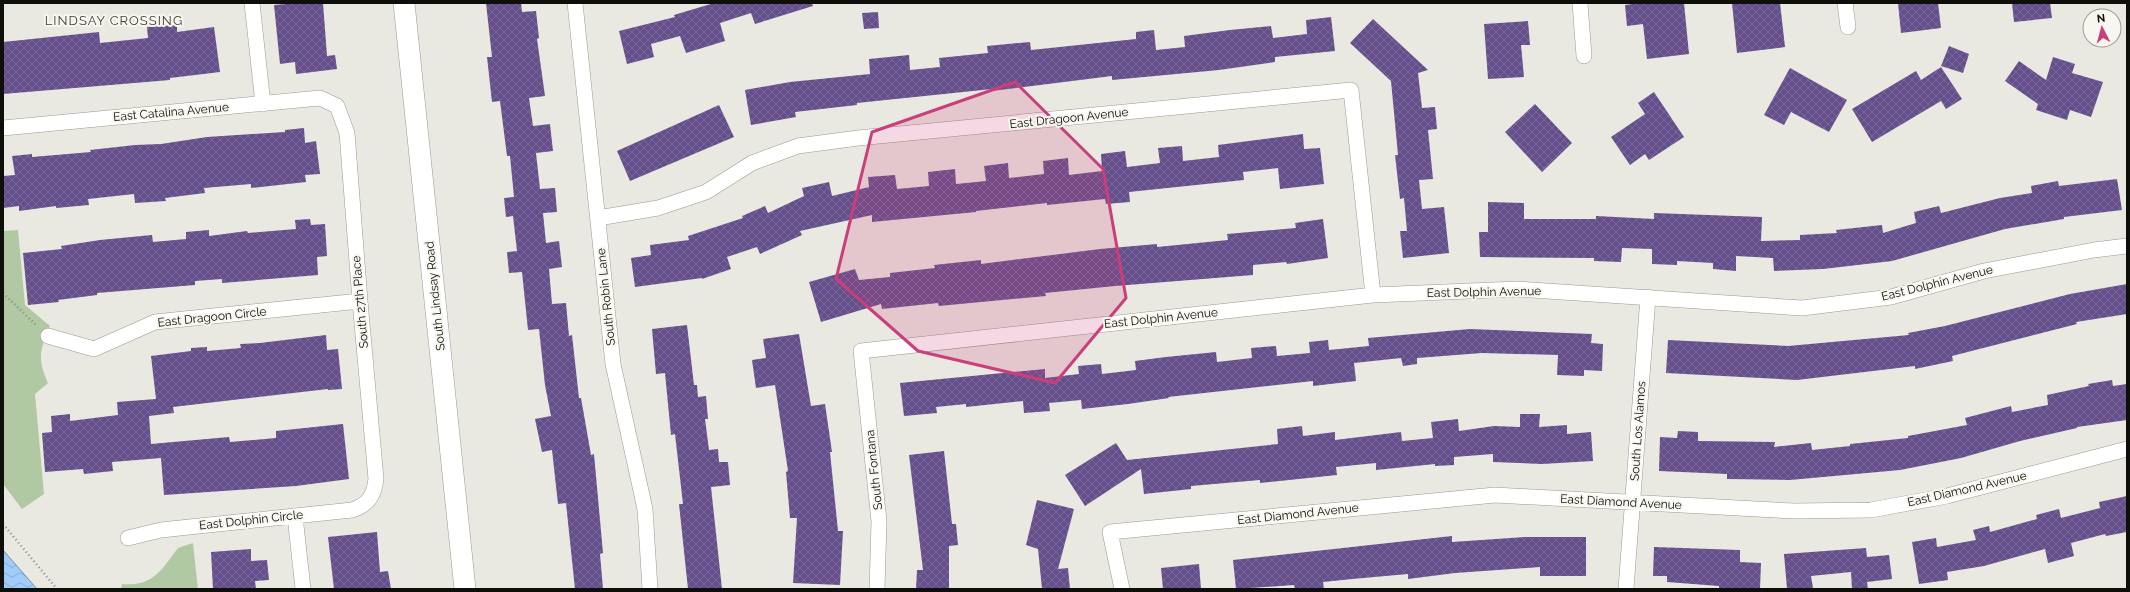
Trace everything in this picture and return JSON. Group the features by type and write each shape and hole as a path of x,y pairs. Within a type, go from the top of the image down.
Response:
{"main road":[{"name":"South Lindsay Road","path":"404,3 465,589"}],"street":[{"path":"252,3 263,104"},
{"name":"South Robin Lane","path":"575,3 613,364 645,509 650,589"},
{"path":"1580,3 1584,56"},
{"path":"1845,3 1848,27"},
{"name":"East Dragoon Avenue","path":"598,218 658,208 706,192 752,163 798,146 866,137 1351,90 1373,294"},
{"name":"East Catalina Avenue","path":"3,128 320,98 337,106"},
{"name":"South 27th Place","path":"337,106 347,133 376,479 374,493 371,499"},
{"name":"East Dolphin Avenue","path":"861,351 1373,294 1517,289 1802,308 1891,297 1984,271 2094,250 2127,246"},
{"name":"South Los Alamos","path":"1626,589 1648,297"},
{"name":"East Dragoon Circle","path":"48,336 94,349 155,322 360,301"},
{"name":"South Fontana","path":"861,351 879,521 877,589"},
{"name":"East Diamond Avenue","path":"1122,589 1110,532 1496,495 1794,511 1871,510 1947,496 2127,449"},
{"name":"East Dolphin Circle","path":"128,538 161,530 352,510 359,508 371,499"},
{"path":"295,516 303,589"}],"path":[{"path":"3,294 48,336"},
{"path":"3,524 57,589"}],"highlighted area":[{"path":"1015,82 1103,169 1126,298 1055,383 918,351 836,279 872,132"}],"green space":[{"path":"18,230 25,305 50,326 41,354 42,367 48,383 35,394 44,494 22,509 3,484 3,231"},
{"path":"193,543 198,589 121,589 122,584 141,583 149,580 161,570 178,548"}],"water":[{"path":"3,550 37,589 3,589"}],"building":[{"path":"323,3 327,56 335,55 337,69 296,74 295,62 280,64 274,5"},
{"path":"486,3 521,3 522,12 536,11 539,38 537,39 545,96 529,98 533,126 550,124 553,151 536,153 540,189 555,188 557,212 543,213 546,243 559,241 562,267 549,269 552,304 566,303 569,336 572,335 579,398 581,398 591,455 594,454 603,553 600,554 603,589 575,589 566,503 558,504 552,450 542,452 535,419 551,416 545,385 539,329 528,330 522,272 509,273 507,252 517,251 513,216 506,217 504,198 514,197 510,156 507,156 500,101 492,102 487,57 492,57"},
{"path":"714,3 812,3 813,6 755,24 751,13 720,23 725,41 686,53 680,36 651,44 654,57 627,64 619,31 675,17 674,15"},
{"path":"1641,3 1684,3 1689,54 1647,59 1643,24 1627,26 1625,5"},
{"path":"1732,3 1780,3 1785,47 1737,53"},
{"path":"1898,3 1938,3 1941,28 1901,33"},
{"path":"2012,3 2050,3 2052,18 2014,22"},
{"path":"878,12 879,28 864,29 862,13"},
{"path":"1331,17 1335,51 1275,57 1275,62 1219,70 1112,80 1112,76 992,91 992,89 857,103 857,105 795,112 796,117 751,125 745,90 790,82 870,74 869,59 909,55 910,70 940,67 939,58 988,53 987,46 1030,42 1031,50 1136,39 1136,32 1154,30 1156,50 1185,47 1184,36 1230,30 1271,26 1273,38 1307,34 1306,20"},
{"path":"1373,19 1428,70 1418,73 1422,108 1435,107 1437,129 1428,130 1433,179 1419,180 1422,209 1444,207 1449,253 1403,258 1400,231 1407,231 1404,198 1400,199 1395,155 1398,155 1391,81 1350,43"},
{"path":"1528,21 1530,45 1521,45 1524,77 1488,79 1484,24"},
{"path":"177,25 177,32 214,27 220,72 170,78 170,80 3,94 3,42 99,32 100,43 148,38 147,27"},
{"path":"1949,46 1969,54 1963,73 1941,66"},
{"path":"2053,57 2075,64 2072,73 2103,82 2091,117 2070,110 2067,120 2036,110 2038,104 2005,81 2019,61 2046,80"},
{"path":"1941,67 1962,99 1946,109 1941,101 1872,142 1852,109 1916,71 1921,80"},
{"path":"1790,68 1847,100 1829,132 1791,112 1784,125 1764,115"},
{"path":"1654,92 1684,137 1649,160 1645,154 1630,165 1611,137 1645,114 1638,103"},
{"path":"1535,104 1572,143 1542,172 1505,132"},
{"path":"719,105 734,137 630,181 617,151"},
{"path":"304,128 305,143 316,141 320,174 305,175 306,182 251,188 251,184 204,188 205,193 165,198 166,201 135,203 134,194 88,199 89,205 56,208 56,206 19,211 19,206 3,208 3,176 15,175 12,156 32,154 32,157 91,152 90,150 161,144 207,137 285,132 285,130"},
{"path":"1303,134 1304,149 1320,148 1324,184 1280,189 1278,168 1243,172 1244,180 1129,192 1130,202 1106,204 1105,199 1047,205 1047,203 976,212 872,222 872,215 800,231 802,235 760,254 757,247 727,257 731,269 702,279 635,287 631,258 651,255 650,245 689,240 688,236 743,218 742,216 765,206 768,213 804,196 802,188 829,182 832,196 869,187 868,177 895,175 897,189 929,186 928,172 955,169 956,184 986,181 984,166 1008,163 1009,178 1044,174 1043,161 1068,158 1069,175 1102,171 1101,154 1125,151 1127,167 1160,163 1158,148 1182,146 1183,161 1219,157 1218,145"},
{"path":"2117,179 2122,210 2064,217 2064,219 2005,229 1892,261 1823,269 1774,271 1773,258 1736,256 1736,271 1713,269 1713,263 1677,261 1677,265 1652,264 1652,249 1622,248 1621,262 1594,261 1594,258 1480,257 1479,232 1488,232 1488,202 1524,203 1524,219 1596,219 1596,216 1654,219 1654,213 1762,217 1761,241 1800,240 1800,235 1837,233 1836,230 1882,225 1883,233 1916,223 1914,212 1939,206 1941,213 2000,198 2032,193 2031,186 2058,181 2059,186"},
{"path":"310,219 311,225 325,224 327,256 317,257 318,275 222,283 222,279 195,281 195,285 97,293 97,295 58,300 59,302 28,305 23,253 62,249 61,246 100,240 152,235 153,242 186,239 186,232 209,230 209,236 247,231 248,233 296,229 295,220"},
{"path":"1323,219 1328,258 1287,264 1286,262 1253,265 1253,275 1115,286 1045,293 1046,296 939,306 938,303 882,309 881,304 821,322 809,282 855,269 859,280 890,277 890,273 935,268 934,265 981,260 981,264 1100,249 1157,244 1157,247 1228,240 1227,234 1296,228 1295,223"},
{"path":"2127,284 2127,314 2076,322 2077,324 1952,356 1953,361 1915,369 1915,366 1797,380 1666,373 1668,340 1788,346 1909,335 1908,333 1945,326 2070,294"},
{"path":"687,325 694,385 697,385 698,397 706,396 708,419 705,419 709,450 718,449 719,462 728,462 730,485 711,487 722,589 688,589 679,504 683,504 675,434 671,435 665,373 656,374 652,329"},
{"path":"1470,329 1592,334 1591,343 1603,344 1602,371 1584,370 1584,376 1557,375 1558,355 1482,353 1417,358 1417,364 1403,366 1401,358 1354,363 1356,381 1313,386 1313,381 1168,397 1169,398 1082,409 1081,400 1049,403 1050,411 1024,413 1023,401 966,407 966,404 936,407 937,413 904,416 900,383 1045,369 1045,378 1079,374 1078,366 1101,364 1102,374 1136,370 1135,361 1166,357 1216,352 1217,362 1252,358 1251,348 1276,346 1277,356 1310,353 1309,342 1328,340 1329,350 1369,346 1368,338"},
{"path":"799,334 811,406 825,404 832,452 830,452 838,531 843,531 840,585 793,583 797,518 790,518 786,472 788,471 775,385 756,388 752,360 766,358 763,339"},
{"path":"326,335 327,350 338,349 342,389 328,389 173,407 174,413 149,416 151,444 229,437 230,442 276,438 276,431 343,424 349,479 296,486 164,495 161,458 112,462 113,471 84,474 83,469 45,472 42,433 52,432 51,416 70,414 70,421 118,415 117,402 156,399 151,356 191,351 191,348 207,347 207,351 241,348 240,344"},
{"path":"2112,380 2113,386 2127,384 2127,420 2077,427 1961,458 1900,470 1790,480 1727,479 1727,474 1659,471 1660,437 1677,438 1678,431 1698,432 1698,441 1775,442 1774,447 1811,443 1812,450 1850,446 1850,444 1908,438 1908,436 1967,425 1965,418 2011,406 2012,412 2048,405 2047,395 2089,386 2088,384"},
{"path":"1520,414 1540,414 1539,427 1567,425 1567,434 1591,432 1593,461 1542,464 1493,462 1493,454 1454,457 1454,465 1435,466 1435,464 1376,470 1376,463 1336,467 1337,475 1260,483 1260,480 1191,486 1191,489 1144,494 1141,469 1085,506 1065,475 1116,443 1127,460 1278,444 1277,429 1302,426 1303,436 1335,432 1335,440 1401,432 1402,441 1433,438 1431,422 1458,419 1459,431 1494,426 1520,427"},
{"path":"944,451 952,524 956,524 958,545 949,546 949,589 916,589 917,570 923,570 909,455"},
{"path":"2127,496 2127,532 2106,536 2105,534 2071,543 2074,556 2048,563 2045,549 1984,566 1947,572 1948,580 1919,584 1912,542 1936,538 1937,547 1976,540 1973,530 1989,526 1990,532 2037,519 2036,515 2059,509 2061,518 2100,508 2099,502"},
{"path":"1037,500 1074,509 1058,569 1068,568 1070,589 1042,589 1038,549 1026,545"},
{"path":"377,532 380,572 388,571 391,589 334,589 328,537"},
{"path":"1452,536 1452,542 1525,537 1586,537 1586,576 1540,576 1540,567 1455,573 1408,579 1408,574 1352,579 1323,582 1324,589 1295,589 1294,585 1236,589 1233,560"},
{"path":"1654,547 1740,550 1740,562 1761,563 1760,589 1719,589 1719,586 1667,582 1667,576 1653,576"},
{"path":"1866,548 1867,557 1889,555 1892,579 1867,582 1868,589 1852,589 1851,572 1811,576 1813,588 1787,589 1784,554"},
{"path":"251,549 251,561 267,560 269,580 255,581 256,589 213,589 211,552"},
{"path":"1199,564 1201,589 1163,589 1161,568"}],"district":[{"name":"LINDSAY CROSSING","path":"114,20"}]}
